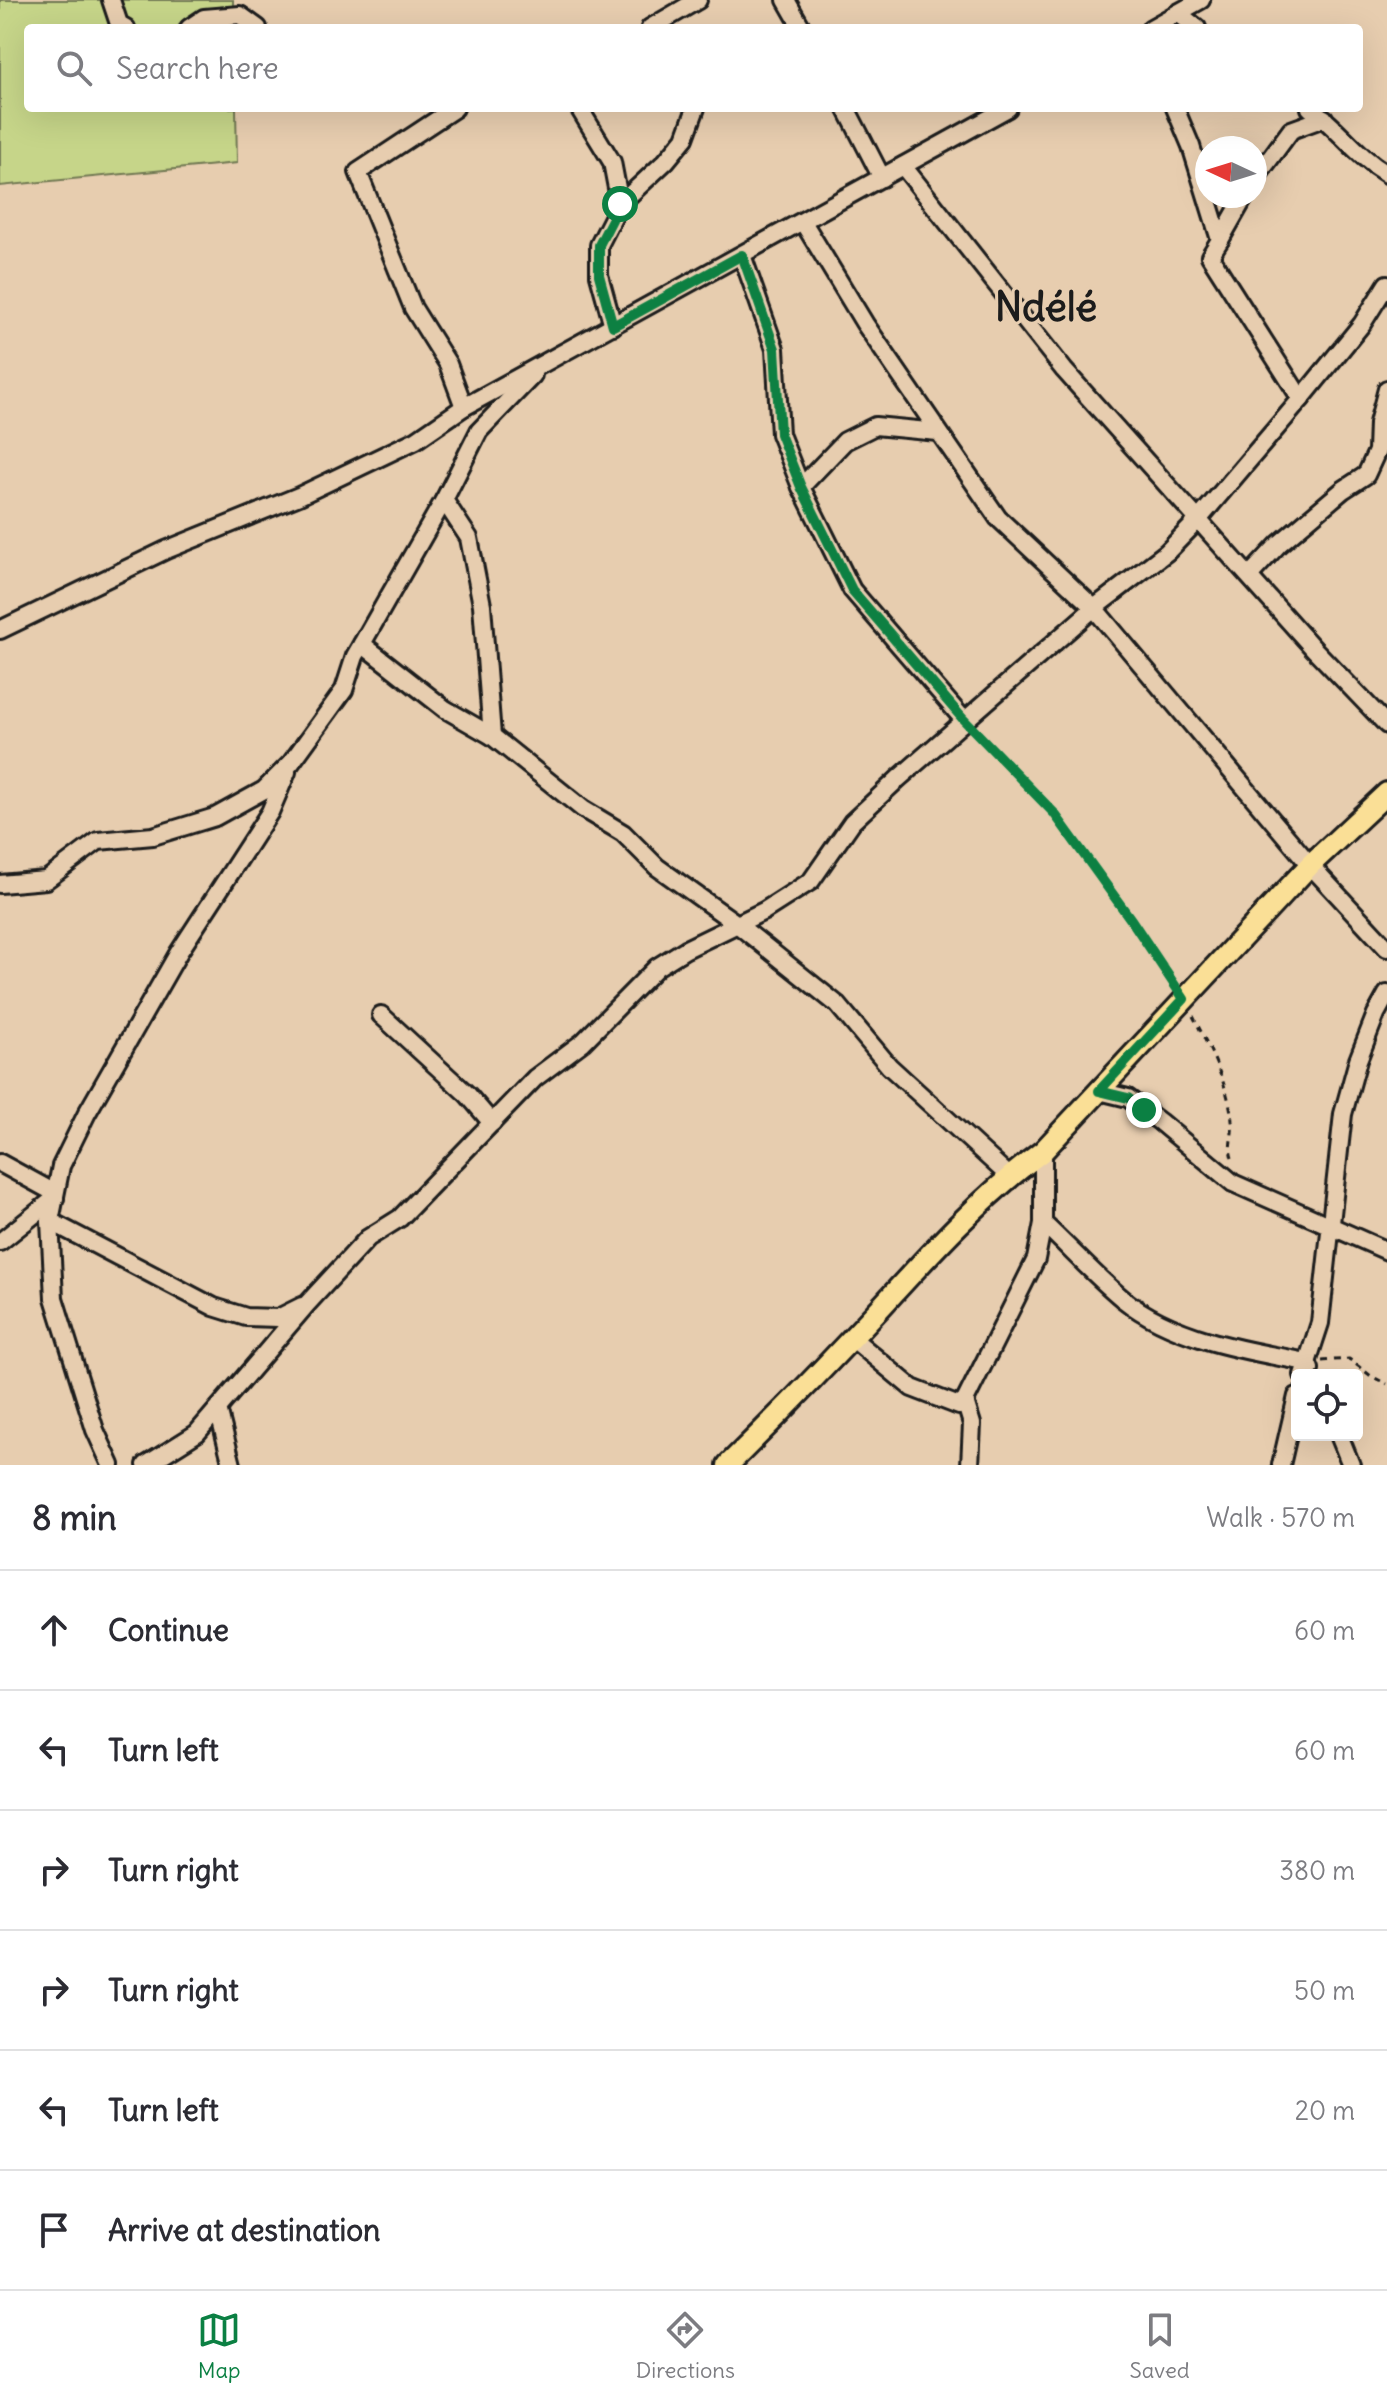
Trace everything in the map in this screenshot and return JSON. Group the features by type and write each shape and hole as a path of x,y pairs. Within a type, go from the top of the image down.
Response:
{"main road":[{"path":"728,1465 970,1211 1043,1151 1310,865 1387,793"}],"street":[{"path":"111,0 119,24"},
{"path":"661,24 698,0"},
{"path":"786,0 800,24"},
{"path":"1158,24 1201,0"},
{"path":"1178,13 1192,24"},
{"path":"195,24 204,18 240,15 252,24"},
{"path":"442,112 393,151 358,172 413,308 448,364 464,407"},
{"path":"581,112 612,162 620,204"},
{"path":"613,326 599,275 599,245 620,204 666,161 685,138 695,112"},
{"path":"848,112 882,178"},
{"path":"0,630 166,550 299,496 416,440 464,407 1001,112"},
{"path":"1177,112 1191,146 1220,240"},
{"path":"1316,112 1366,161 1387,174"},
{"path":"1267,163 1291,130 1324,118"},
{"path":"903,166 1064,370 1387,725"},
{"path":"1238,208 1210,256 1301,399"},
{"path":"803,222 865,324 998,518 1094,608 1310,865 1387,948"},
{"path":"742,255 775,349 780,434 801,487 852,590 963,719"},
{"path":"146,1465 197,1433 368,1238 400,1218 535,1078 583,1042 657,967 686,949 764,911 811,881 852,822 963,719 1094,608 1167,552 1301,399 1362,324 1387,284"},
{"path":"0,884 46,880 98,841 153,836 215,817 264,790 291,763 344,690 355,656 444,500 479,431 543,364"},
{"path":"1249,576 1290,535 1343,490 1366,475 1377,451 1378,423 1387,389"},
{"path":"801,487 845,441 875,426 938,432"},
{"path":"444,500 469,538 482,605 492,736"},
{"path":"362,644 445,709 492,736 583,809 623,833 657,867 737,924 838,1005 889,1066 1009,1176"},
{"path":"111,1465 95,1430 54,1298 50,1221 61,1166 87,1113 179,952 270,812 291,763"},
{"path":"1308,1369 1320,1323 1343,1114 1363,1049 1387,994"},
{"path":"381,1015 468,1095 492,1123"},
{"path":"1099,1091 1128,1098 1233,1183 1387,1251"},
{"path":"852,1338 912,1388 959,1406 965,1401 1036,1259 1043,1223 1043,1151"},
{"path":"0,1163 55,1196"},
{"path":"0,1242 55,1196"},
{"path":"50,1221 214,1307 246,1317 278,1318 307,1304"},
{"path":"1043,1223 1125,1300 1173,1328 1302,1369"},
{"path":"965,1401 972,1424 970,1465"},
{"path":"218,1409 232,1465"},
{"path":"1281,1465 1291,1422"},
{"path":"1341,1441 1351,1465"}],"path":[{"path":"963,719 1054,813 1184,999 1223,1085 1232,1122 1229,1152 1246,1189"},
{"path":"1315,1369 1349,1359 1362,1369"},
{"path":"1363,1370 1387,1384"}],"green space":[{"path":"0,0 233,0 233,24 24,24 24,112 236,112 237,163 0,186"}],"district":[{"name":"Ndélé","path":"1046,307"}],"route":[{"path":"620,204 599,245 599,275 613,326 742,255 775,349 780,434 801,487 852,590 963,719 1054,813 1184,999 1099,1091 1128,1098 1144,1110"}]}
